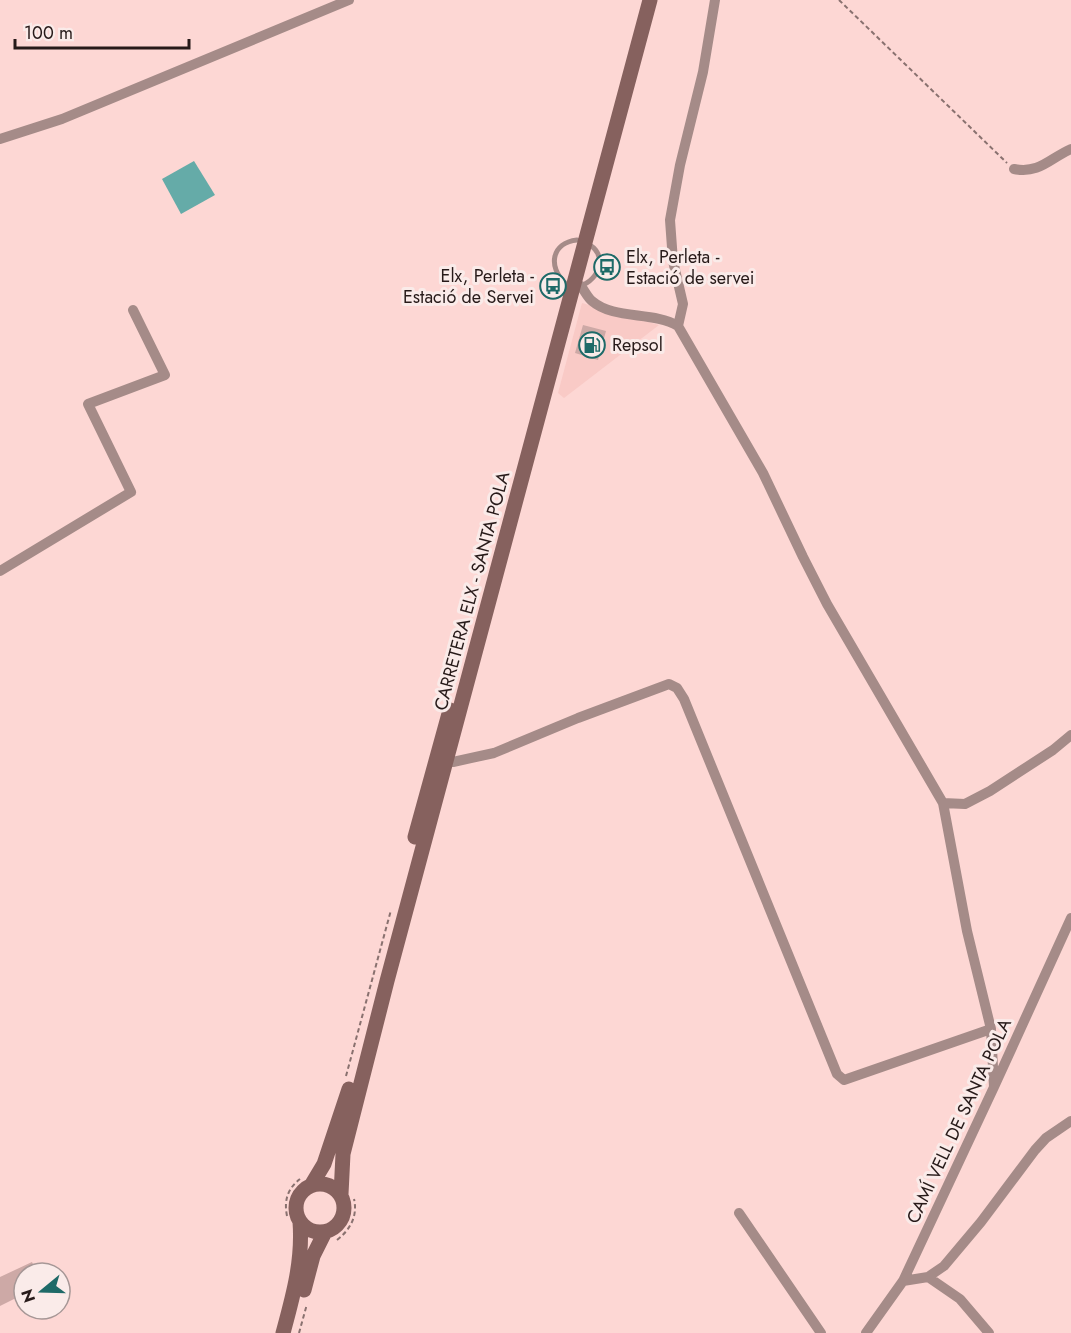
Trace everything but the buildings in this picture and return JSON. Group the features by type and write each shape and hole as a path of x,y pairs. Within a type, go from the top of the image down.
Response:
{"main road":[{"name":"CARRETERA ELX - SANTA POLA","path":"341,1194 343,1154 573,285 581,241 643,0"},
{"name":"CARRETERA ELX - SANTA POLA","path":"581,241 650,0"},
{"name":"CARRETERA ELX - SANTA POLA","path":"310,1180 324,1164 345,1104 431,774 513,484 573,285"},
{"path":"283,1333 298,1277 301,1239 294,1222 299,1194 310,1180 327,1184 341,1194 345,1207 344,1214 332,1230 312,1231 294,1222"},
{"path":"291,1333 313,1256 325,1232"}],"street":[{"path":"0,140 62,119 349,0"},
{"path":"678,326 683,304 673,261 670,220 680,165 703,72 715,0"},
{"path":"1014,169 1026,172 1043,166 1071,149"},
{"path":"573,285 592,301 607,309 638,316 664,318 678,326 740,429 827,604 943,803 967,931 991,1029 994,1087"},
{"path":"0,571 130,492 88,404 165,375 133,310"},
{"path":"446,761 453,762 494,753 669,684 677,688 684,699 837,1074 844,1080 991,1029"},
{"path":"943,803 965,804 990,791 1053,750 1071,735"},
{"name":"CAMÍ VELL DE SANTA POLA","path":"867,1333 903,1281 1071,918"},
{"path":"903,1281 928,1277 944,1266 981,1222 1035,1150 1047,1138 1071,1121"},
{"path":"739,1213 821,1333"},
{"path":"928,1277 960,1299 989,1333"}],"lane":[{"path":"573,285 596,277 600,267 598,253 592,245 581,241"}],"path":[{"path":"839,0 1014,169"},
{"path":"346,1075 393,904"},
{"path":"294,1222 286,1213 286,1197 292,1186 310,1180"}],"shaded area":[{"path":"582,303 659,325 564,398 558,393"}],"water":[{"path":"194,161 215,195 181,214 162,179"}],"place":[{"name":"Elx, Perleta - Estació de servei","path":"607,267"},
{"name":"Elx, Perleta - Estació de Servei","path":"553,286"},
{"name":"Repsol","path":"592,345"}]}
